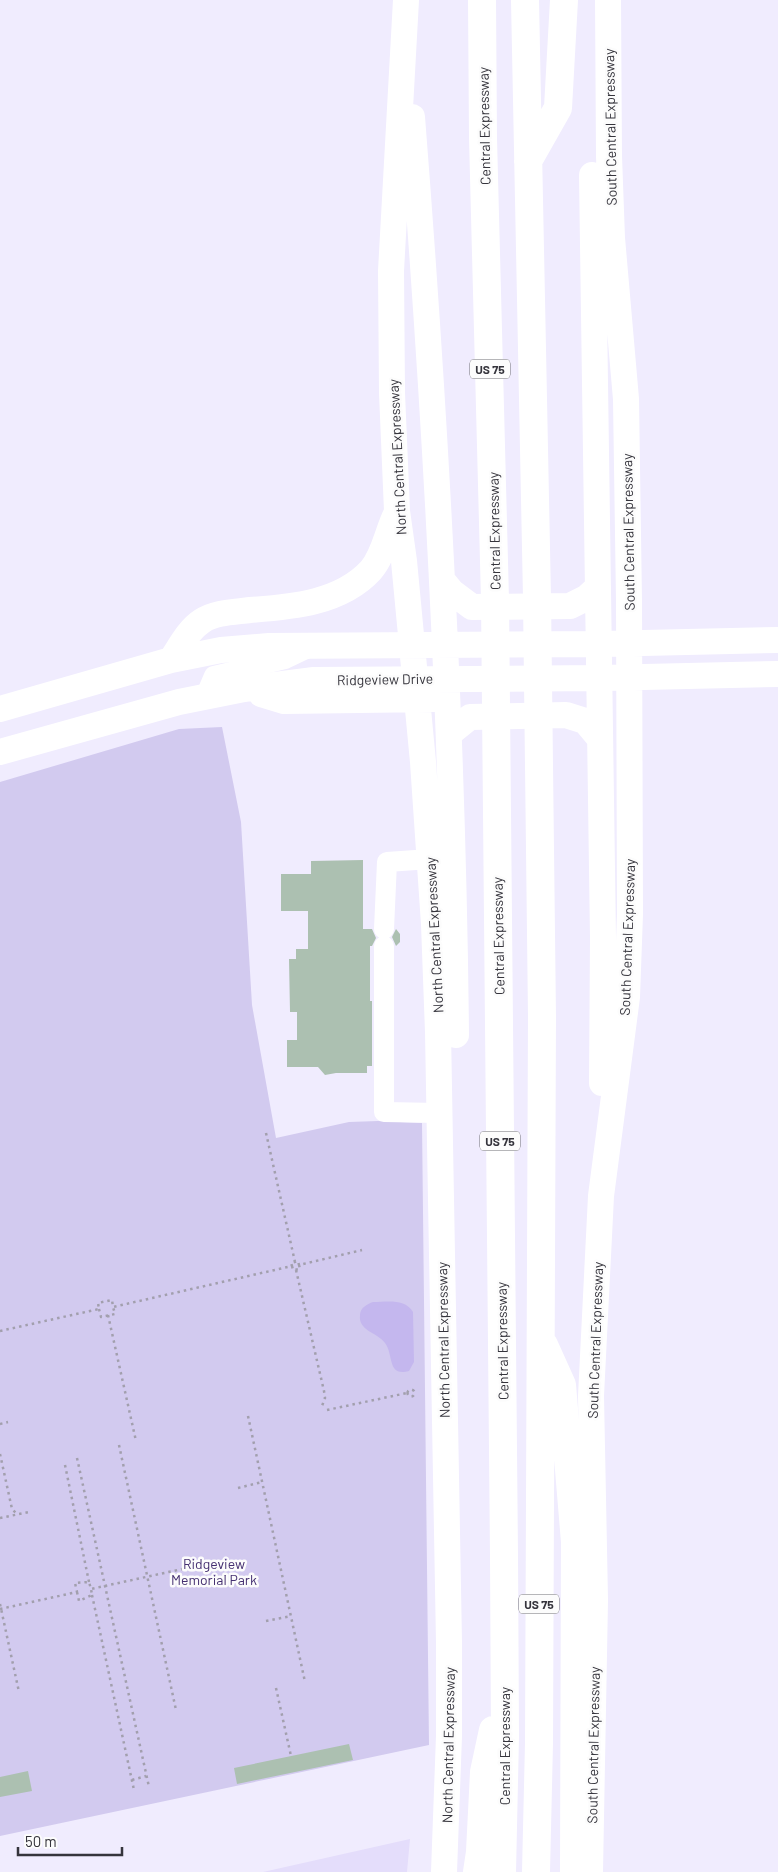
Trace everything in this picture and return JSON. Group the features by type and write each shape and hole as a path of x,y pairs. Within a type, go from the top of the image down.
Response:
{"highway":[{"path":"475,0 484,138"},
{"name":"Central Expressway","path":"482,0 495,591 504,1680 502,1872"},
{"name":"US 75","path":"525,0 537,588 542,997 539,1760 536,1872"},
{"path":"528,161 558,108 564,0"},
{"path":"540,1337 562,1385 575,1542 574,1872"},
{"path":"477,1872 480,1852 484,1772 504,1680"}],"main road":[{"name":"North Central Expressway","path":"406,0 391,271 392,393 397,511 404,561 424,762 436,983 444,1348 449,1736 444,1872"},
{"path":"601,1196 603,938 593,289 592,73 607,0"},
{"name":"South Central Expressway","path":"590,1872 595,1600 590,1396 601,1196 627,997 630,896 630,611 626,409 612,238 607,0"},
{"path":"405,27 443,581 455,927 456,1083 453,1283 444,1348"},
{"path":"171,660 187,635 202,620 225,612 272,609 333,597 355,584 372,568 383,548 397,511"},
{"path":"443,581 452,592 472,607 570,606 586,598 598,587"},
{"path":"0,709 171,660 221,650 315,645 599,644 778,640"},
{"name":"Ridgeview Drive","path":"0,752 179,702 244,689 314,680 447,688 600,678 778,674"},
{"path":"449,734 470,717 566,715 585,721 600,739"}],"lane":[{"path":"205,697 214,676 286,659 315,645"},
{"path":"430,859 386,862 384,1112 439,1113"}],"path":[{"path":"266,1133 295,1262 298,1262 299,1265"},
{"path":"299,1265 362,1250"},
{"path":"292,1266 291,1263 295,1262"},
{"path":"296,1270 300,1269 299,1265"},
{"path":"292,1266 293,1270 296,1270 324,1391 325,1398 322,1406"},
{"path":"113,1307 292,1266"},
{"path":"112,1300 115,1314 101,1317 99,1309 98,1303 112,1300"},
{"path":"0,1332 99,1309"},
{"path":"108,1316 136,1441"},
{"path":"326,1410 407,1393"},
{"path":"248,1416 305,1682"},
{"path":"0,1424 8,1422"},
{"path":"119,1445 176,1710"},
{"path":"0,1454 12,1509 17,1514"},
{"path":"77,1458 149,1787"},
{"path":"65,1465 134,1790"},
{"path":"238,1488 262,1482"},
{"path":"0,1518 29,1512"},
{"path":"91,1589 196,1566"},
{"path":"89,1582 75,1583 79,1601 92,1595"},
{"path":"0,1609 77,1592"},
{"path":"0,1604 19,1692"},
{"path":"266,1621 291,1616"},
{"path":"276,1688 291,1756"},
{"path":"132,1780 146,1776"}],"shaded area":[{"path":"390,1301 401,1303 413,1312 414,1362 409,1371 397,1371 392,1364 388,1348 382,1339 362,1325 360,1320 361,1310 373,1302"},
{"path":"410,1839 407,1872 263,1872"}],"green space":[{"name":"Ridgeview Memorial Park","path":"222,727 241,822 252,1005 276,1138 349,1122 422,1123 429,1745 0,1836 0,782 179,729"}],"building":[{"path":"363,860 363,929 372,929 376,938 372,946 370,946 372,1066 367,1066 367,1073 325,1075 318,1067 287,1067 287,1040 297,1040 297,1012 290,1012 289,959 296,959 296,949 308,949 308,911 281,911 281,874 311,874 311,861"},
{"path":"396,929 400,934 400,942 396,946 392,937"},
{"path":"349,1744 353,1760 237,1784 234,1768"},
{"path":"28,1771 32,1791 0,1797 0,1777"}]}
